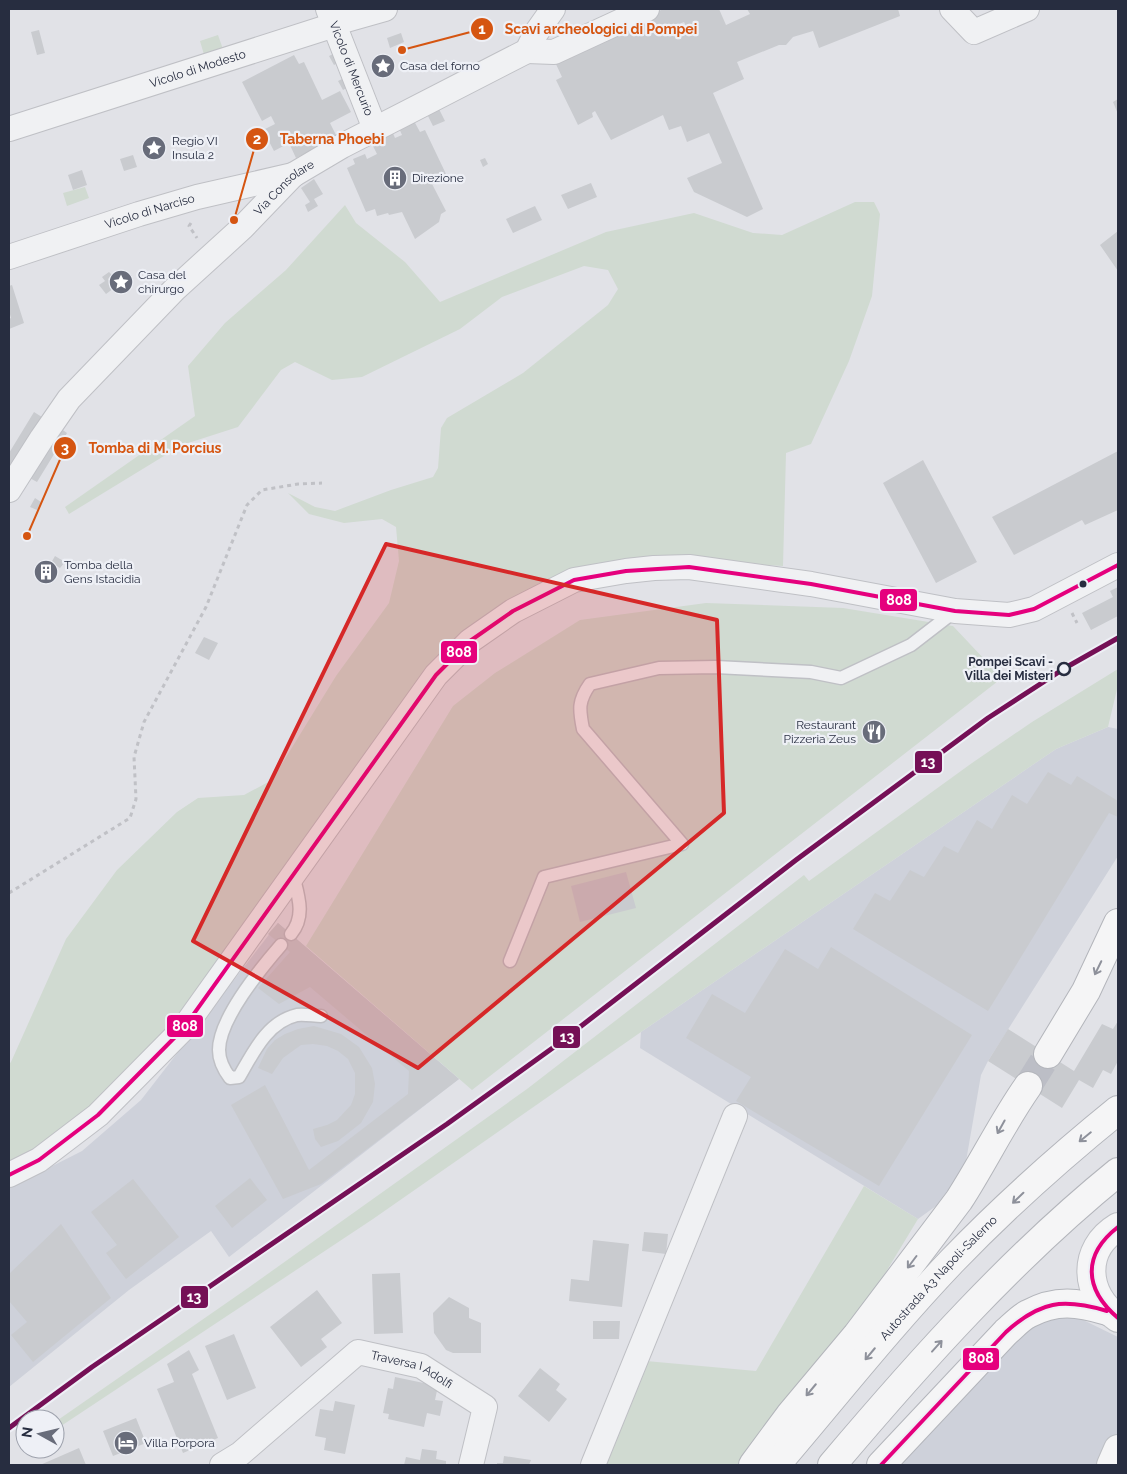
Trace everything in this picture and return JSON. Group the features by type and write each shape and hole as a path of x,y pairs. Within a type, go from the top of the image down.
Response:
{"main road":[{"path":"1048,1054 1086,991 1118,923"},
{"path":"753,1465 790,1415 857,1335 959,1200 1004,1122 1028,1086"},
{"name":"Autostrada A3 Napoli-Salerno","path":"776,1465 899,1320 953,1261 1053,1164 1118,1110"},
{"path":"832,1465 988,1291 1086,1198 1118,1172"},
{"path":"1113,1314 1097,1297 1092,1281 1092,1263 1098,1246 1109,1232 1118,1227"},
{"path":"880,1465 1000,1338 1026,1315 1050,1305 1077,1303 1113,1314"},
{"path":"1111,1465 1118,1449"}],"street":[{"name":"Vicolo di Modesto","path":"9,129 248,53 331,16 384,9"},
{"path":"553,9 536,33 527,51 554,52 647,9"},
{"path":"952,9 974,32 1027,9"},
{"name":"Vicolo di Mercurio","path":"331,16 375,129"},
{"name":"Via Consolare","path":"15,481 69,399 114,350 208,258 270,201 293,175 375,129 527,51"},
{"name":"Vicolo di Narciso","path":"9,257 197,197 293,175"},
{"path":"9,1175 39,1160 98,1115 182,1029 436,675 470,641 513,610 574,580 635,570 689,567 811,584 955,611 1009,615 1034,609 1118,565"},
{"path":"593,1465 735,1116"},
{"name":"Traversa I Adolfi","path":"222,1465 240,1454 358,1352 421,1366 485,1407 471,1465"}],"lane":[{"path":"510,961 544,876 682,844 583,729 579,710 581,696 590,684 659,668 716,667 811,672 841,678 911,645 955,611"},
{"path":"291,934 297,927 300,914 300,901 293,875"},
{"path":"281,945 236,1004 222,1033 219,1050 223,1067 230,1078 239,1077 265,1034 285,1020 299,1015 321,1016"}],"path":[{"path":"197,197 197,209 189,226 208,258"},
{"path":"9,893 130,818 136,799 134,757 144,722 206,607 247,505 262,490 298,484 322,483"}],"highlighted area":[{"path":"386,544 717,620 724,813 418,1068 193,941"}],"shaded area":[{"path":"218,35 224,52 205,58 200,41"},
{"path":"85,187 89,198 67,206 63,193"},
{"path":"855,202 874,202 880,214 872,296 849,361 811,444 786,453 783,566 634,558 597,565 454,645 165,1035 93,1109 9,1167 9,1064 66,939 117,870 177,812 198,798 244,795 272,780 336,676 389,603 399,561 396,527 382,519 344,523 309,514 288,493 315,507 335,511 433,477 438,468 441,428 447,418 523,373 608,305 618,289 608,270 584,266 502,297 460,329 362,377 332,380 295,362 281,370 238,427 182,445 69,514 65,507 195,416 188,366 225,323 286,270 345,205 356,223 405,262 440,302 606,232 694,213 753,233 782,235"},
{"path":"706,603 843,608 953,626 1002,678 472,1090 306,946 453,706 495,673 580,620"},
{"path":"1118,669 1118,685 1108,727 1056,749 641,1032 373,1219 65,1423 65,1415 248,1288 527,1089 804,875 809,881 1032,722"},
{"path":"1108,727 1118,729 1118,856 981,1075 965,1167 936,1206 918,1219 640,1048 641,1032 1056,749"},
{"path":"278,923 459,1079 229,1257 211,1231 129,1290 9,1387 9,1188 82,1151 141,1100"},
{"path":"864,1186 918,1219 855,1323 737,1465 606,1465 646,1361 756,1371"},
{"path":"1050,1314 1075,1316 1118,1337 1118,1465 897,1465 1027,1327"}],"building":[{"path":"663,9 719,9 726,25 750,14 747,9 898,9 900,16 819,48 813,31 793,37 786,45 779,45 737,62 744,79 713,93 763,209 747,217 694,192 687,178 722,163 709,133 687,142 681,126 669,130 663,115 611,140 595,111 592,113 593,117 578,125 556,80 562,77 555,62","holes":["684,22 688,30 683,33 679,24"]},
{"path":"39,30 45,53 37,55 31,32"},
{"path":"401,33 404,42 390,48 387,38"},
{"path":"339,51 348,75 342,78 336,64 334,65 329,56"},
{"path":"294,55 299,64 304,62 322,100 340,91 351,112 330,123 337,137 296,158 289,143 274,151 263,130 275,124 271,116 262,121 242,82"},
{"path":"348,76 352,85 343,90 338,81"},
{"path":"1118,99 1118,114 1113,102"},
{"path":"439,109 445,121 433,126 427,114"},
{"name":"Direzione","path":"414,121 420,132 425,130 446,174 431,182 446,211 441,214 439,222 415,239 402,212 377,216 375,209 366,212 347,168 355,164 353,159 365,154 367,159 377,154 371,142 392,131 395,138 402,135 399,128"},
{"path":"133,155 137,167 124,171 120,159"},
{"path":"485,158 488,164 483,167 480,160"},
{"path":"82,170 87,185 73,190 68,175"},
{"path":"314,179 323,194 314,199 318,206 308,212 305,205 310,202 301,188"},
{"path":"591,183 597,197 568,209 561,195"},
{"path":"535,206 542,220 513,233 506,219"},
{"path":"1118,231 1118,271 1100,245"},
{"path":"109,272 112,275 108,279 114,288 106,294 99,285 105,281 102,277"},
{"path":"12,285 24,323 9,329 9,319 11,318 9,311 9,286"},
{"path":"34,412 45,419 14,467 9,463 9,453"},
{"path":"57,426 67,433 37,482 26,476"},
{"path":"1118,451 1118,510 1085,525 1082,520 1014,555 992,517"},
{"path":"923,460 977,562 936,583 883,483"},
{"path":"35,498 41,502 37,510 30,507"},
{"path":"55,556 65,562 60,568 51,563"},
{"name":"Tomba della Gens Istacidia","path":"43,561 56,569 48,582 35,575"},
{"path":"1118,587 1118,616 1091,630 1082,613 1113,597 1110,591"},
{"path":"204,637 218,643 209,660 195,653"},
{"path":"1048,772 1071,785 1077,776 1118,801 1118,817 1109,813 988,1011 853,929 875,893 890,901 910,870 924,877 944,846 958,853 977,820 992,829 1012,795 1027,804"},
{"path":"626,872 636,908 580,922 571,886"},
{"path":"278,923 459,1079 321,1184 283,1199 231,1105 265,1085 309,1170 408,1094 409,1071 310,987 279,1004 258,988 290,952 268,934"},
{"path":"831,947 972,1035 879,1186 736,1101 751,1077 686,1038 712,994 745,1013 785,949 818,969"},
{"path":"1118,1021 1118,1061 1111,1074 1103,1070 1093,1088 1079,1080 1062,1108 988,1061 1008,1029 1074,1071 1102,1024 1113,1029"},
{"path":"314,1026 341,1034 359,1047 372,1068 375,1084 373,1102 361,1123 338,1141 321,1147 315,1139 313,1129 337,1120 351,1105 355,1094 355,1073 348,1059 338,1051 327,1046 301,1045 283,1058 272,1074 258,1068 267,1049 275,1040 298,1029"},
{"path":"250,1178 267,1200 232,1228 215,1206"},
{"path":"133,1179 179,1237 126,1279 106,1253 117,1245 91,1212"},
{"path":"61,1224 111,1298 33,1362 11,1335 27,1322 9,1301 9,1274"},
{"path":"644,1232 668,1234 666,1254 642,1251"},
{"path":"593,1240 629,1244 622,1307 569,1301 571,1279 589,1281"},
{"path":"400,1273 403,1333 374,1334 372,1274"},
{"path":"317,1290 342,1323 321,1339 327,1347 301,1367 270,1327"},
{"path":"449,1297 469,1308 469,1318 481,1323 481,1353 453,1353 446,1350 434,1333 433,1313"},
{"path":"593,1321 620,1321 619,1339 593,1339"},
{"path":"234,1334 256,1388 227,1400 205,1346"},
{"path":"189,1350 199,1370 192,1374 218,1438 183,1453 157,1389 174,1382 167,1364"},
{"path":"540,1368 560,1384 556,1390 567,1399 549,1422 518,1396"},
{"path":"395,1377 438,1386 435,1400 443,1401 440,1416 427,1413 424,1427 388,1419 389,1414 383,1413 388,1388 393,1389"},
{"path":"335,1401 355,1405 345,1454 324,1450 326,1438 315,1436 320,1409 333,1411"},
{"path":"136,1418 146,1443 113,1456 103,1431"},
{"path":"79,1448 86,1465 40,1465 54,1459 65,1459 65,1454"},
{"path":"422,1449 437,1451 436,1459 446,1461 446,1465 404,1465 406,1457 420,1460"},
{"path":"504,1456 531,1460 529,1465 497,1465 497,1463 503,1463"}],"tunnel":[{"path":"1028,1086 1048,1054"}],"transit line":[{"name":"808","path":"9,1175 39,1160 98,1115 183,1029 436,675 470,641 513,611 574,580 626,571 689,567 811,584 955,611 1009,615 1034,609 1118,565"},
{"name":"13","path":"9,1428 92,1367 447,1124 554,1047 796,860 988,718 1065,668 1118,638"},
{"name":"808","path":"1118,1227 1098,1249 1093,1260 1092,1272 1094,1284 1099,1295 1118,1318"},
{"name":"808","path":"881,1465 1006,1332 1018,1322 1041,1308 1053,1305 1077,1304 1107,1311"}],"place":[{"name":"Scavi archeologici di Pompei","path":"402,50"},
{"name":"Casa del forno","path":"383,66"},
{"name":"Regio VI Insula 2","path":"154,148"},
{"name":"Direzione","path":"395,178"},
{"name":"Taberna Phoebi","path":"234,220"},
{"name":"Casa del chirurgo","path":"121,282"},
{"name":"Tomba di M. Porcius","path":"27,536"},
{"name":"Tomba della Gens Istacidia","path":"46,572"},
{"name":"Pompei Scavi - Villa dei Misteri","path":"1064,669"},
{"name":"Restaurant Pizzeria Zeus","path":"874,732"},
{"name":"Villa Porpora","path":"126,1443"}]}
